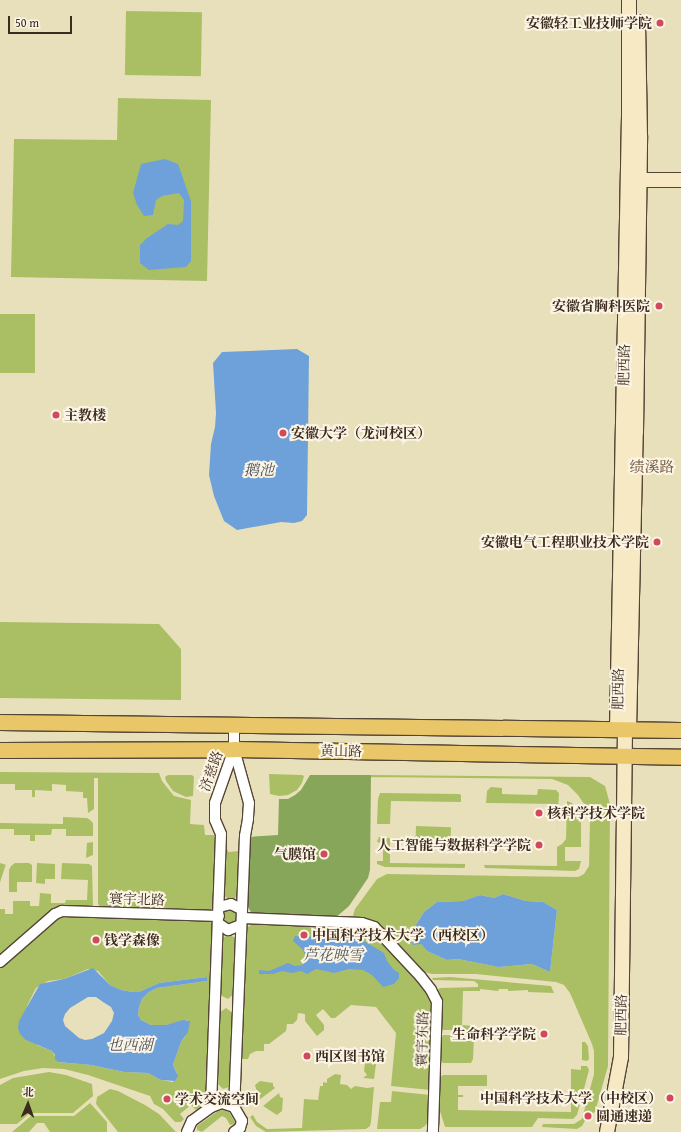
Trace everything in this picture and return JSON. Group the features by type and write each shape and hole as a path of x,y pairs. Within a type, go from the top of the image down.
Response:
{"main road":[{"name":"肥西路","path":"607,1132 620,1065 621,1052 624,730 636,432 633,180 628,0"},
{"name":"肥西路","path":"633,180 638,0"},
{"path":"633,180 681,180"},
{"name":"黄山路","path":"0,722 234,726 681,730"},
{"name":"黄山路","path":"0,750 234,749 681,757"}],"street":[{"path":"234,726 234,749"},
{"name":"济慈路","path":"211,1107 221,834 215,820 215,803 234,749"},
{"name":"济慈路","path":"234,749 249,803 245,836 234,1107 242,1121 241,1131"},
{"path":"231,904 241,918 228,930 219,916 231,904"},
{"name":"寰宇北路","path":"0,962 55,914 62,911 219,916"},
{"name":"寰宇东路","path":"241,918 362,923 374,928 381,934 424,981 431,990 437,1002 433,1132"},
{"path":"187,1132 192,1121 211,1107 222,1103 234,1107"}],"green space":[{"path":"126,11 202,12 201,76 125,75"},
{"path":"118,98 211,100 207,281 11,277 14,139 117,140"},
{"path":"0,314 35,314 35,373 0,373"},
{"path":"0,622 159,624 181,649 181,700 0,698"},
{"path":"0,772 159,773 162,781 174,796 191,800 190,824 204,825 205,835 214,835 217,841 214,907 206,913 101,908 98,904 98,778 94,778 94,809 88,813 87,798 83,798 83,792 66,791 66,785 52,784 52,791 35,790 35,797 32,797 32,790 15,790 15,784 0,784"},
{"path":"269,774 304,776 302,783 297,790 288,795 279,796 270,794"},
{"path":"168,775 192,775 194,777 193,796 186,797 173,791 166,781 165,777"},
{"path":"310,775 371,775 370,870 368,878 349,906 334,919 252,914 246,903 248,837 278,835 279,799 288,799 295,795 301,790"},
{"path":"371,775 590,777 605,786 610,804 608,1066 595,1112 588,1115 582,1126 577,1129 542,1127 543,1124 574,1124 582,1119 594,1074 594,1051 592,1044 570,993 564,985 556,982 476,974 432,974 421,971 382,930 355,919 353,915 355,909 377,879 387,874 578,877 584,874 589,866 590,820 586,807 578,795 568,785 552,779 371,777","holes":["503,894 526,901 543,902 557,910 550,972 532,964 500,967 458,959 447,960 427,951 421,944 410,938 414,928 424,912 437,902 463,901 480,895 494,898"]},
{"path":"491,787 502,788 502,794 537,795 538,789 556,790 559,793 557,834 558,804 486,803 487,791"},
{"path":"380,793 459,794 461,795 461,802 391,801 390,824 377,824 378,799"},
{"path":"567,801 572,803 581,823 581,847 565,847 565,861 581,861 579,869 575,871 485,868 484,865 557,866 557,847 566,839"},
{"path":"63,817 87,818 93,823 93,836 66,836 66,829 52,829 51,835 35,835 35,841 30,841 30,835 14,835 14,829 0,829 0,823 63,824"},
{"path":"416,826 451,827 451,839 416,838"},
{"path":"379,837 390,838 390,863 465,864 465,867 385,867 377,864 377,861 383,861 383,843 377,842"},
{"path":"93,842 93,855 86,858 87,843"},
{"path":"224,850 228,850 228,852 240,851 239,893 234,899 231,900 224,896 223,892"},
{"path":"0,863 6,865 0,882"},
{"path":"15,863 29,863 32,865 32,882 17,882 17,892 9,892 9,870"},
{"path":"37,863 55,864 55,879 45,879 45,884 36,883"},
{"path":"62,863 89,864 92,866 93,906 90,909 59,908 0,958 0,909 5,909 5,914 13,914 13,901 30,901 30,906 39,906 40,893 51,894 51,903 65,903 66,900 87,900 88,880 61,879"},
{"path":"230,909 237,914 238,917 233,924 230,925 223,920 222,917 227,910"},
{"path":"59,916 209,920 214,926 208,1098 202,1106 196,1110 191,1105 180,1114 184,1119 181,1122 175,1122 163,1109 154,1104 150,1096 88,1075 64,1069 43,1068 24,1071 0,1079 0,967","holes":["88,969 98,971 110,985 121,990 133,992 139,992 159,983 207,977 207,981 157,988 149,992 142,999 139,1007 138,1015 141,1020 151,1025 166,1025 188,1020 185,1037 181,1042 173,1065 177,1073 173,1082 161,1080 148,1073 124,1072 91,1065 58,1062 52,1051 37,1045 27,1006 36,988 48,981 64,979"]},
{"path":"253,924 360,927 375,932 427,990 431,997 433,1007 430,1090 391,1086 396,1033 376,1007 351,1005 335,1018 331,1018 323,1009 316,1015 324,1025 324,1030 317,1036 305,1021 305,1014 298,1013 297,1020 293,1024 287,1024 286,1031 269,1044 264,1044 264,1051 256,1051 250,1054 248,1059 242,1059 241,1097 243,1106 241,1107 239,1096 246,928"},
{"path":"229,935 234,937 237,942 235,993 228,999 222,996 220,992 221,941 224,937"},
{"path":"450,977 551,986 554,993 528,992 528,990 508,991 508,989 499,989 498,991 480,989 480,991 463,991 462,1025 473,1026 473,1030 443,1030 440,1023 440,997 437,990 440,988 478,987 478,984 474,981 433,980 432,978"},
{"path":"226,1008 234,1014 231,1083 229,1087 223,1089 216,1082 219,1013"},
{"path":"443,1035 471,1036 474,1038 473,1059 471,1063 443,1063 440,1059 441,1039"},
{"path":"582,1042 585,1042 588,1046 589,1059 587,1061 582,1060"},
{"path":"365,1063 376,1064 374,1079 363,1078 367,1075 364,1071"},
{"path":"581,1066 587,1066 589,1070 577,1115 573,1119 538,1118 532,1127 445,1127 439,1108 439,1078 443,1075 487,1075 487,1086 458,1086 458,1095 463,1095 463,1097 458,1097 458,1110 571,1112 571,1069 581,1070"},
{"path":"49,1072 66,1075 92,1084 93,1096 73,1113 30,1113 17,1124 0,1124 0,1085 13,1078"},
{"path":"335,1074 341,1075 340,1084 347,1085 351,1089 355,1086 367,1088 374,1087 371,1122 370,1126 366,1129 266,1132 256,1126 250,1117 253,1115 257,1122 267,1129 302,1128 304,1099 318,1100 320,1086 323,1086 323,1082 327,1083 327,1079"},
{"path":"260,1081 273,1083 275,1088 259,1100 255,1085"},
{"path":"110,1089 118,1091 159,1114 176,1132 118,1132 96,1104 97,1097"},
{"path":"392,1091 430,1095 429,1121 425,1126 420,1129 377,1129 380,1102 391,1102"},
{"path":"279,1093 280,1097 283,1098 282,1111 277,1115 263,1106"},
{"path":"90,1103 107,1122 107,1132 50,1132 44,1123 37,1123 29,1132 12,1132 31,1116 74,1116"},
{"path":"223,1110 229,1112 235,1124 230,1125 226,1118 222,1116 202,1132 197,1130 197,1126 218,1111"}],"water":[{"path":"165,159 178,164 191,201 191,261 186,267 149,270 140,263 140,245 147,238 168,224 178,225 183,221 184,200 179,193 162,196 156,200 153,215 144,216 137,205 133,193 141,164"},
{"name":"鹅池","path":"297,349 309,356 307,515 302,521 294,523 281,522 237,530 224,521 214,496 209,475 211,444 215,427 216,413 213,363 222,352"},
{"path":"503,894 526,901 543,902 557,910 550,972 532,964 499,967 458,959 447,960 427,951 421,944 413,945 410,938 414,928 424,912 437,902 463,901 480,895 494,898"},
{"name":"芦花映雪","path":"348,935 359,938 384,953 387,961 394,970 399,973 399,978 394,984 383,987 372,975 363,970 349,969 334,973 316,969 307,974 301,971 292,973 282,971 273,974 259,974 259,970 269,971 288,963 295,966 302,965 307,960 303,950 293,941 295,936 344,938"},
{"name":"也西湖","path":"93,968 110,985 121,990 139,992 159,983 207,977 207,981 157,988 149,992 142,999 139,1007 138,1015 141,1020 151,1025 166,1025 183,1020 190,1021 188,1032 181,1042 173,1065 178,1076 175,1081 161,1080 148,1073 124,1072 91,1065 58,1062 52,1051 26,1040 20,1034 18,1028 19,1021 40,984 64,979","holes":["88,997 96,997 111,1007 114,1013 112,1021 104,1033 92,1039 85,1040 79,1038 65,1026 63,1020 65,1014 70,1008"]}],"place":[{"name":"安徽轻工业技师学院","path":"660,23"},
{"name":"安徽省胸科医院","path":"659,306"},
{"name":"主教楼","path":"56,415"},
{"name":"安徽大学（龙河校区）","path":"283,433"},
{"name":"安徽电气工程职业技术学院","path":"657,542"},
{"name":"核科学技术学院","path":"539,813"},
{"name":"人工智能与数据科学学院","path":"539,845"},
{"name":"气膜馆","path":"324,854"},
{"name":"中国科学技术大学（西校区）","path":"304,935"},
{"name":"钱学森像","path":"96,940"},
{"name":"生命科学学院","path":"544,1034"},
{"name":"西区图书馆","path":"307,1056"},
{"name":"中国科学技术大学（中校区）","path":"670,1098"},
{"name":"学术交流空间","path":"167,1099"},
{"name":"圆通速递","path":"588,1116"}],"district":[{"name":"绩溪路","path":"652,467"}]}
